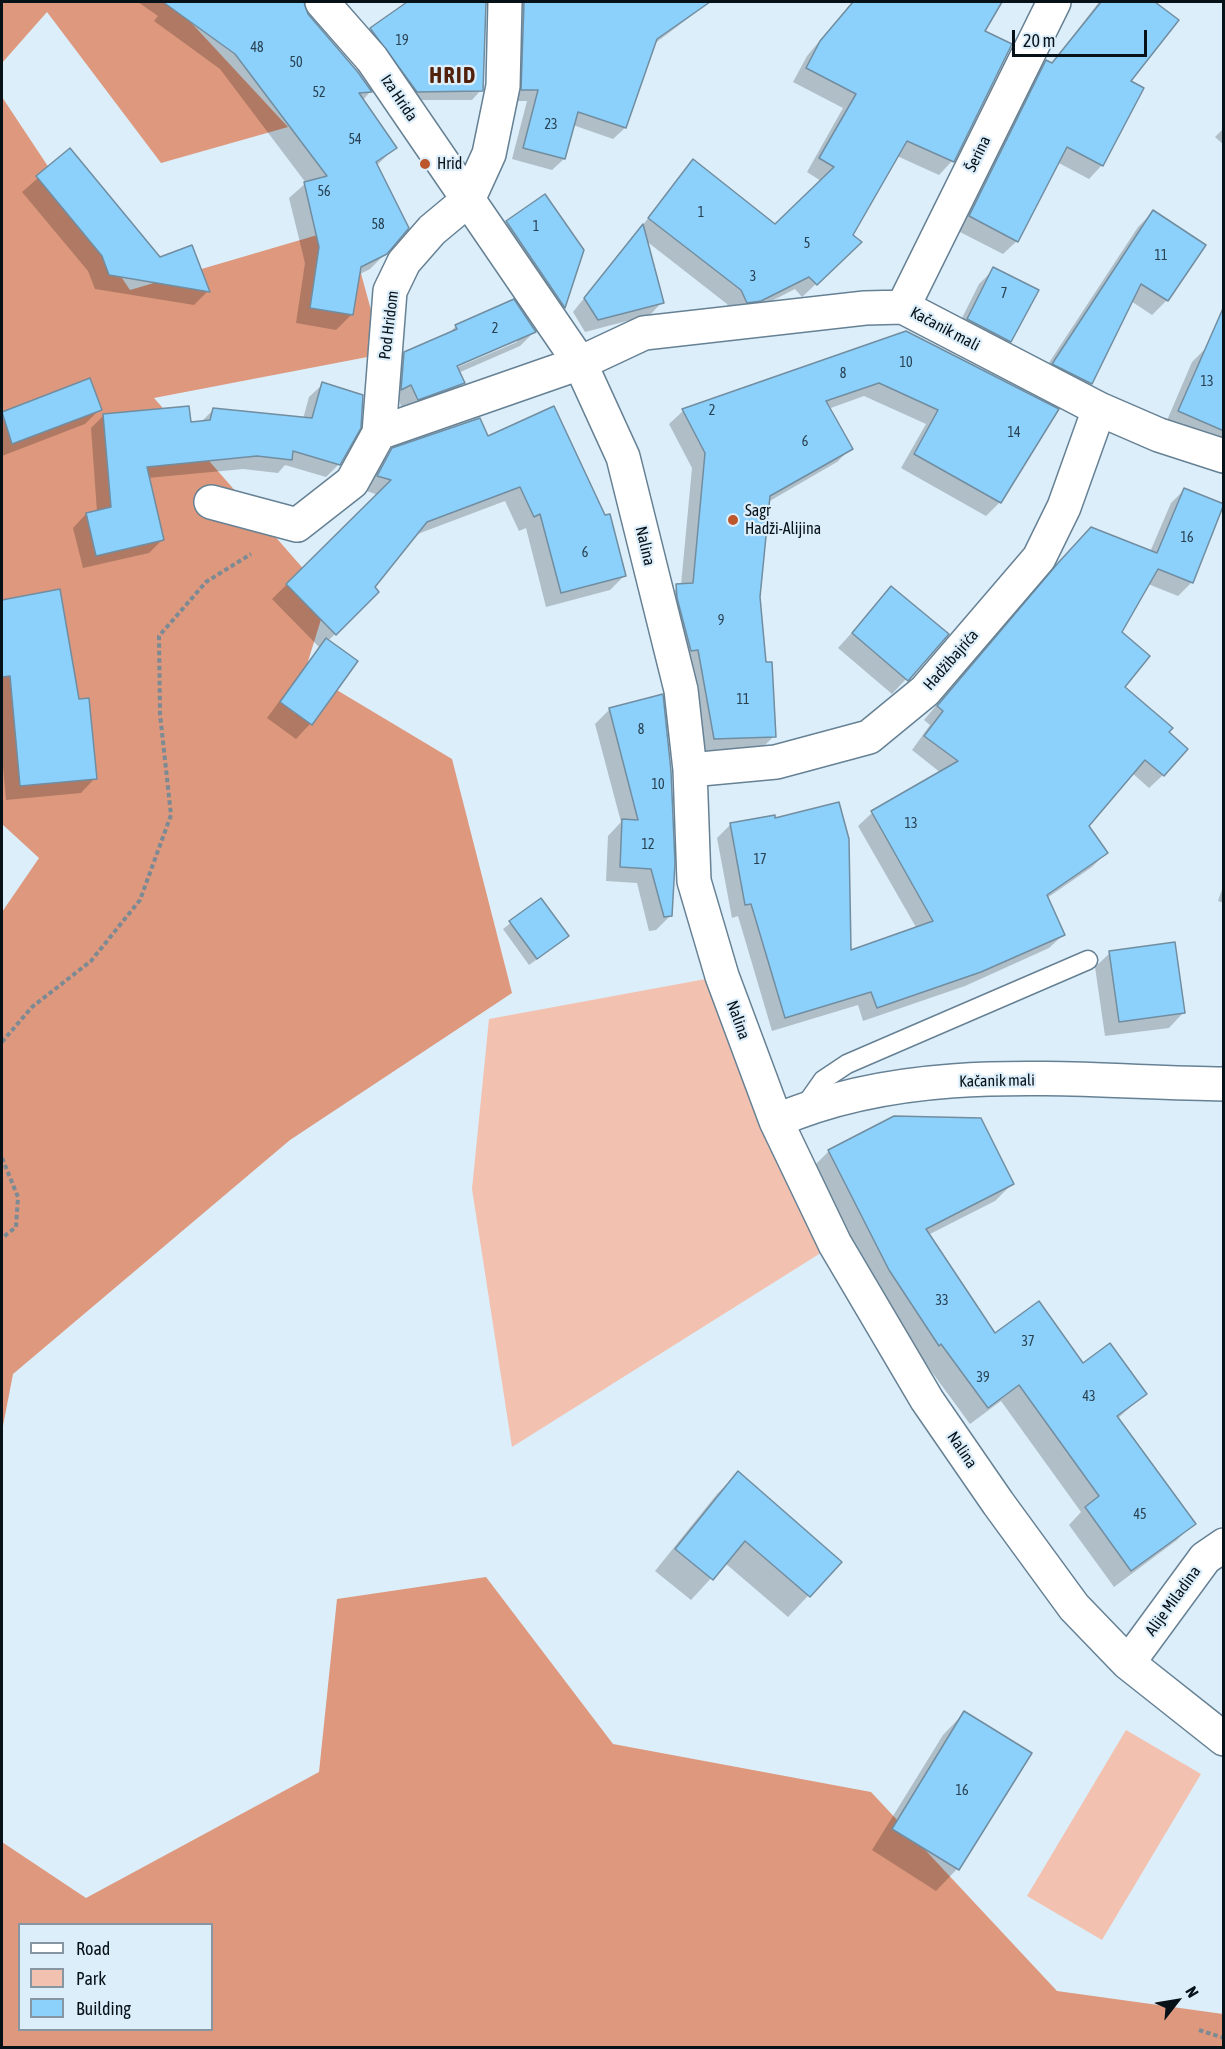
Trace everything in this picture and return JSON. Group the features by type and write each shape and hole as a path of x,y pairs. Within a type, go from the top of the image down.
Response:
{"street":[{"name":"Iza Hrida","path":"322,2 372,59 468,200"},
{"name":"Pod Hridom","path":"297,525 352,482 379,433 390,291 404,262 432,230 468,200 489,154 503,86 505,2"},
{"name":"Šerina","path":"903,307 1054,2"},
{"name":"Nalina","path":"468,200 580,363 623,457 681,690 690,770 694,882 722,976 789,1115 835,1244 927,1400 1074,1607 1128,1663 1224,1739"},
{"name":"Kačanik mali","path":"379,433 580,363 644,333 865,308 903,307 1099,409 1159,435 1224,456"},
{"name":"Hadžibajrića","path":"690,770 776,762 869,736 925,691 1039,558 1064,507 1099,409"},
{"path":"211,502 297,525"},
{"name":"Kačanik mali","path":"789,1115 894,1088 973,1079 1224,1084"},
{"name":"Alije Miladina","path":"1128,1663 1205,1558 1224,1545"}],"lane":[{"path":"789,1115 823,1080 847,1064 1088,960"}],"path":[{"path":"2,1042 32,1007 91,961 140,900 171,815 160,714 159,636 206,582 297,525"},
{"path":"2,1158 18,1197 16,1227 2,1238"},
{"path":"1199,2030 1224,2038"}],"green space":[{"path":"722,976 835,1244 512,1447 472,1189 489,1019"},
{"path":"1126,1730 1201,1774 1102,1940 1027,1896"}],"shaded area":[{"path":"2,2 172,2 288,127 161,163 47,12 2,63"},
{"path":"2,97 130,290 348,226 383,354 154,398 328,597 305,671 452,759 512,993 290,1140 13,1374 2,1431 2,912 39,858 2,824"},
{"path":"486,1577 613,1744 871,1792 1057,1991 1223,2014 1223,2047 2,2047 2,1842 86,1898 319,1772 337,1599"}],"building":[{"path":"163,2 304,2 308,14 372,92 359,93 397,148 376,162 409,228 387,254 361,267 353,315 310,308 319,247 304,182 327,176 235,54"},
{"path":"407,2 486,2 483,91 417,92 370,28"},
{"path":"524,2 710,2 657,39 626,128 578,112 565,159 523,148 538,90 521,90"},
{"path":"853,2 1002,2 985,31 1012,44 954,162 907,141 853,235 862,242 817,285 809,277 761,301 747,303 741,290 648,218 693,159 775,224 834,167 819,158 856,94 806,68 820,41"},
{"path":"1101,2 1155,2 1179,20 1131,81 1144,88 1103,166 1067,147 1018,242 969,216 1046,60 1052,63"},
{"path":"70,148 160,257 192,245 210,292 109,275 102,256 36,176"},
{"path":"545,194 584,250 565,308 506,221"},
{"path":"1153,210 1206,245 1168,301 1141,284 1092,384 1052,364"},
{"path":"643,224 664,303 598,320 584,298"},
{"path":"993,267 1039,290 1011,342 967,319"},
{"path":"514,299 536,332 457,366 465,383 418,400 411,385 401,390 404,352 457,329 455,325"},
{"path":"1224,306 1224,431 1178,411"},
{"path":"906,331 1059,409 1001,503 914,454 938,410 879,383 826,401 853,449 770,496 760,597 766,662 772,662 776,737 714,739 698,650 691,651 677,598 676,584 693,583 705,453 682,409"},
{"path":"90,378 102,410 12,444 2,412"},
{"path":"322,382 363,395 361,428 340,465 293,451 292,460 257,456 147,467 164,540 96,556 86,513 111,507 103,414 189,406 191,422 210,420 213,408 312,418"},
{"path":"554,406 605,515 610,514 626,576 561,593 540,514 534,517 520,487 427,522 375,587 379,592 336,635 286,584 391,480 377,476 392,448 480,418 488,436"},
{"path":"1184,488 1224,504 1193,583 1158,569 1122,632 1150,656 1125,687 1173,728 1169,732 1188,749 1164,776 1145,760 1089,826 1108,853 1047,895 1065,935 981,972 877,1008 871,992 785,1018 751,904 745,905 730,823 775,815 775,818 839,802 849,839 851,950 933,921 871,811 958,761 924,736 943,711 937,706 1091,527 1157,553"},
{"path":"891,586 949,634 908,681 852,633"},
{"path":"60,589 79,699 89,698 97,779 20,786 10,676 2,677 2,600"},
{"path":"326,638 358,661 312,725 280,702"},
{"path":"663,694 671,771 675,863 672,916 664,917 651,869 620,867 622,819 638,820 609,708"},
{"path":"541,898 569,936 537,959 509,921"},
{"path":"1175,942 1185,1013 1119,1022 1109,951"},
{"path":"894,1116 981,1118 1014,1184 926,1229 995,1333 1039,1301 1083,1363 1110,1343 1147,1394 1117,1416 1196,1524 1131,1571 1085,1507 1099,1496 1019,1385 988,1408 941,1344 939,1346 889,1270 828,1150"},
{"path":"738,1471 842,1562 810,1597 745,1541 713,1580 675,1549"},
{"path":"964,1711 1032,1753 959,1870 892,1829"}],"place":[{"name":"Hrid","path":"425,164"},
{"name":"Sagr Hadži-Alijina","path":"733,520"}],"district":[{"name":"HRID","path":"453,76"}]}
